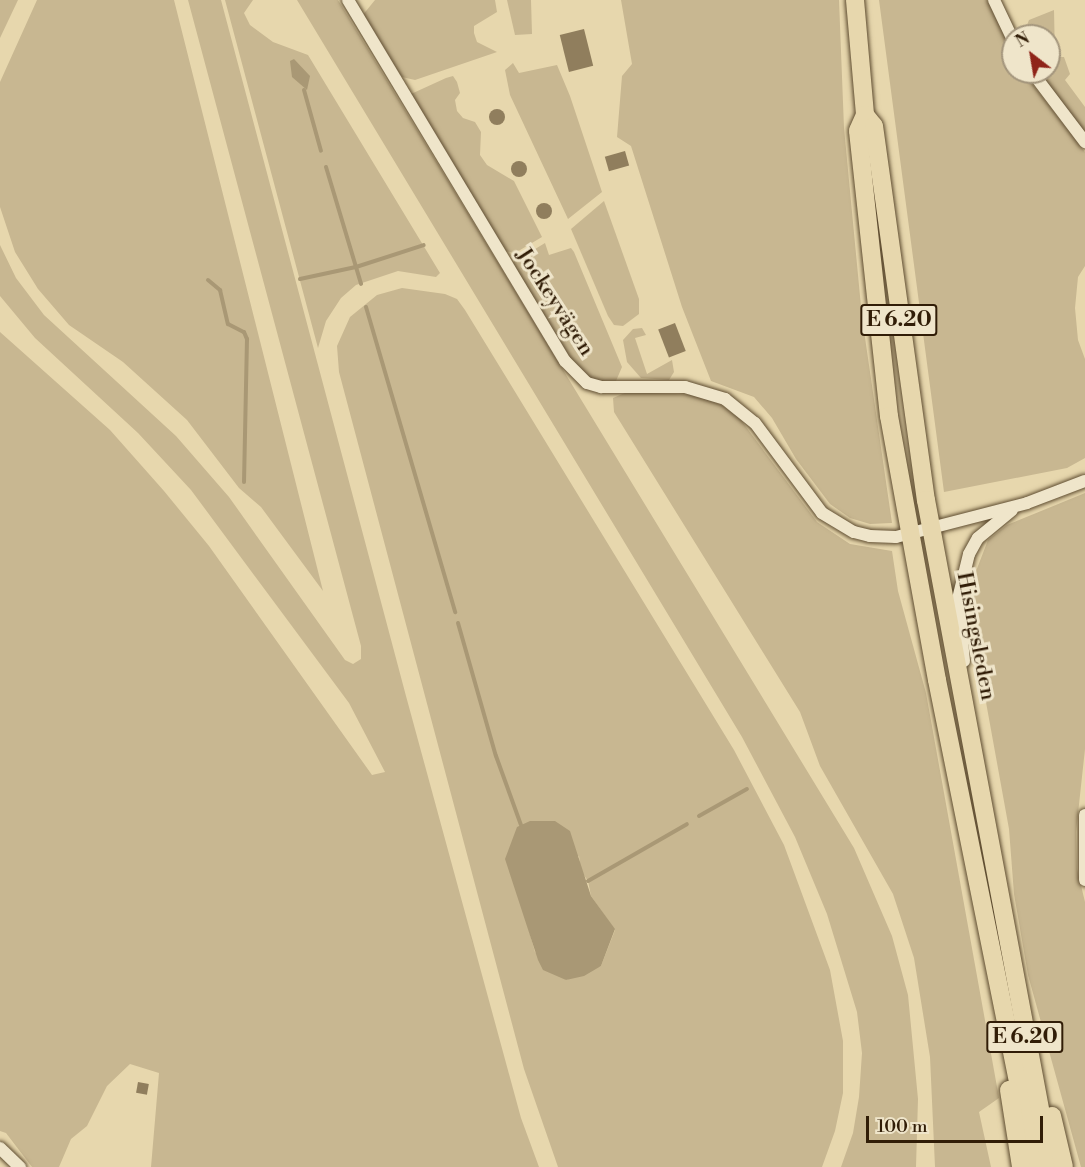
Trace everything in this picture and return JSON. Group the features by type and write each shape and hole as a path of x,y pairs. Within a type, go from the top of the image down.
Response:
{"highway":[{"name":"Hisingsleden","path":"855,0 865,115 858,132 877,328 889,416 911,532 992,909 1051,1167"},
{"name":"Hisingsleden","path":"865,115 874,126 909,397 964,698 992,909 1035,1167"},
{"path":"992,909 987,971 1021,1167"},
{"path":"992,909 1064,1167"}],"street":[{"name":"Jockeyvägen","path":"348,0 437,153 576,374 601,387 685,387 725,399 755,423 810,499 836,524 870,536 890,538 1018,506"},
{"path":"994,0 1005,24"},
{"path":"1041,84 1085,142"},
{"path":"964,698 966,673 958,599 962,576 978,538 1018,506 1085,481"},
{"path":"1085,815 1085,880"},
{"path":"0,1148 20,1167"}],"shaded area":[{"path":"0,0 18,0 0,38"},
{"path":"37,0 174,0 323,591 261,507 239,488 187,420 123,362 69,325 38,289 15,252 0,207 0,82"},
{"path":"188,0 221,0 406,696 521,1118 539,1167 151,1167 159,1073 130,1064 107,1086 87,1126 71,1139 59,1167 32,1167 6,1133 0,1131 0,332 110,430 164,491 209,546 372,775 385,772 349,703 191,490 138,433 35,338 0,296 0,245 16,278 44,315 176,436 229,497 345,660 353,664 361,659 361,646"},
{"path":"225,0 253,0 244,13 250,25 273,42 308,55 440,273 436,277 398,271 356,285 341,298 326,321 318,348"},
{"path":"297,0 338,0 854,848 892,936 908,995 918,1099 916,1167 841,1167 853,1133 859,1097 862,1053 857,1012 827,914 795,837 742,737"},
{"path":"375,0 495,0 497,12 474,26 474,33 477,42 497,52 415,80 402,77 362,16"},
{"path":"507,0 531,0 532,34 515,35"},
{"path":"621,0 839,0 844,128 862,317 892,523 870,524 850,518 830,504 796,459 772,418 754,397 711,381 682,307 631,146 617,137 622,76 632,64"},
{"path":"879,0 987,0 1001,29 1001,84 1032,84 1085,152 1085,266 1078,277 1075,308 1078,340 1085,359 1085,458 1067,468 944,492"},
{"path":"1054,10 1054,24 1028,24 1029,20"},
{"path":"1061,57 1064,57 1070,74 1065,80 1085,107 1085,133 1048,84 1061,84"},
{"path":"294,59 310,76 307,90 292,77 290,61"},
{"path":"513,63 519,73 557,65 570,96 602,192 568,219 510,95 505,70"},
{"path":"453,76 457,82 460,93 455,100 457,111 463,118 475,122 481,132 480,155 487,165 514,181 542,237 515,253 505,251 411,94"},
{"path":"604,201 639,299 639,314 623,326 614,325 608,316 571,229"},
{"path":"545,243 549,255 571,248 574,252 622,367 616,381 593,381 570,361 512,263"},
{"path":"402,288 445,294 457,299 734,750 784,845 830,970 843,1041 843,1093 835,1131 822,1167 558,1167 524,1069 339,372 337,346 350,317 377,295","holes":["579,856 581,871 588,881 591,896 615,930 601,966 566,980 535,952 520,899"]},
{"path":"642,328 646,335 635,338 647,374 672,360 674,372 669,380 641,378 627,362 623,340 633,329"},
{"path":"627,392 698,395 723,406 740,419 817,522 850,544 892,551 898,591 926,693 999,1098 979,1112 991,1167 935,1167 930,1057 914,958 893,894 820,766 800,712 614,412 613,398"},
{"path":"1085,493 1085,749 1076,832 1077,869 1085,902 1085,1167 1081,1167 1028,975 1014,894 1009,829 970,614 973,579 988,540 1007,525"},
{"path":"530,821 555,821 570,831 591,896 615,929 601,966 584,976 566,980 543,970 538,960 505,859 517,827"}],"building":[{"path":"584,29 593,66 569,72 560,35"},
{"path":"497,109 505,117 497,125 489,117"},
{"path":"625,151 629,165 609,171 605,157"},
{"path":"519,161 525,163 527,169 525,175 519,177 513,175 511,169 513,163"},
{"path":"544,203 550,205 552,211 550,217 544,219 538,217 536,211 538,205"},
{"path":"675,323 686,351 669,357 658,329"},
{"path":"138,1082 149,1084 147,1095 136,1093"}],"waterway":[{"path":"304,90 321,151"},
{"path":"326,167 361,284"},
{"path":"300,279 356,267 424,245"},
{"path":"208,280 220,290 228,324 244,332 247,339 244,482"},
{"path":"366,307 455,612"},
{"path":"458,623 496,756 521,825"},
{"path":"699,816 747,789"},
{"path":"588,881 687,824"}]}
